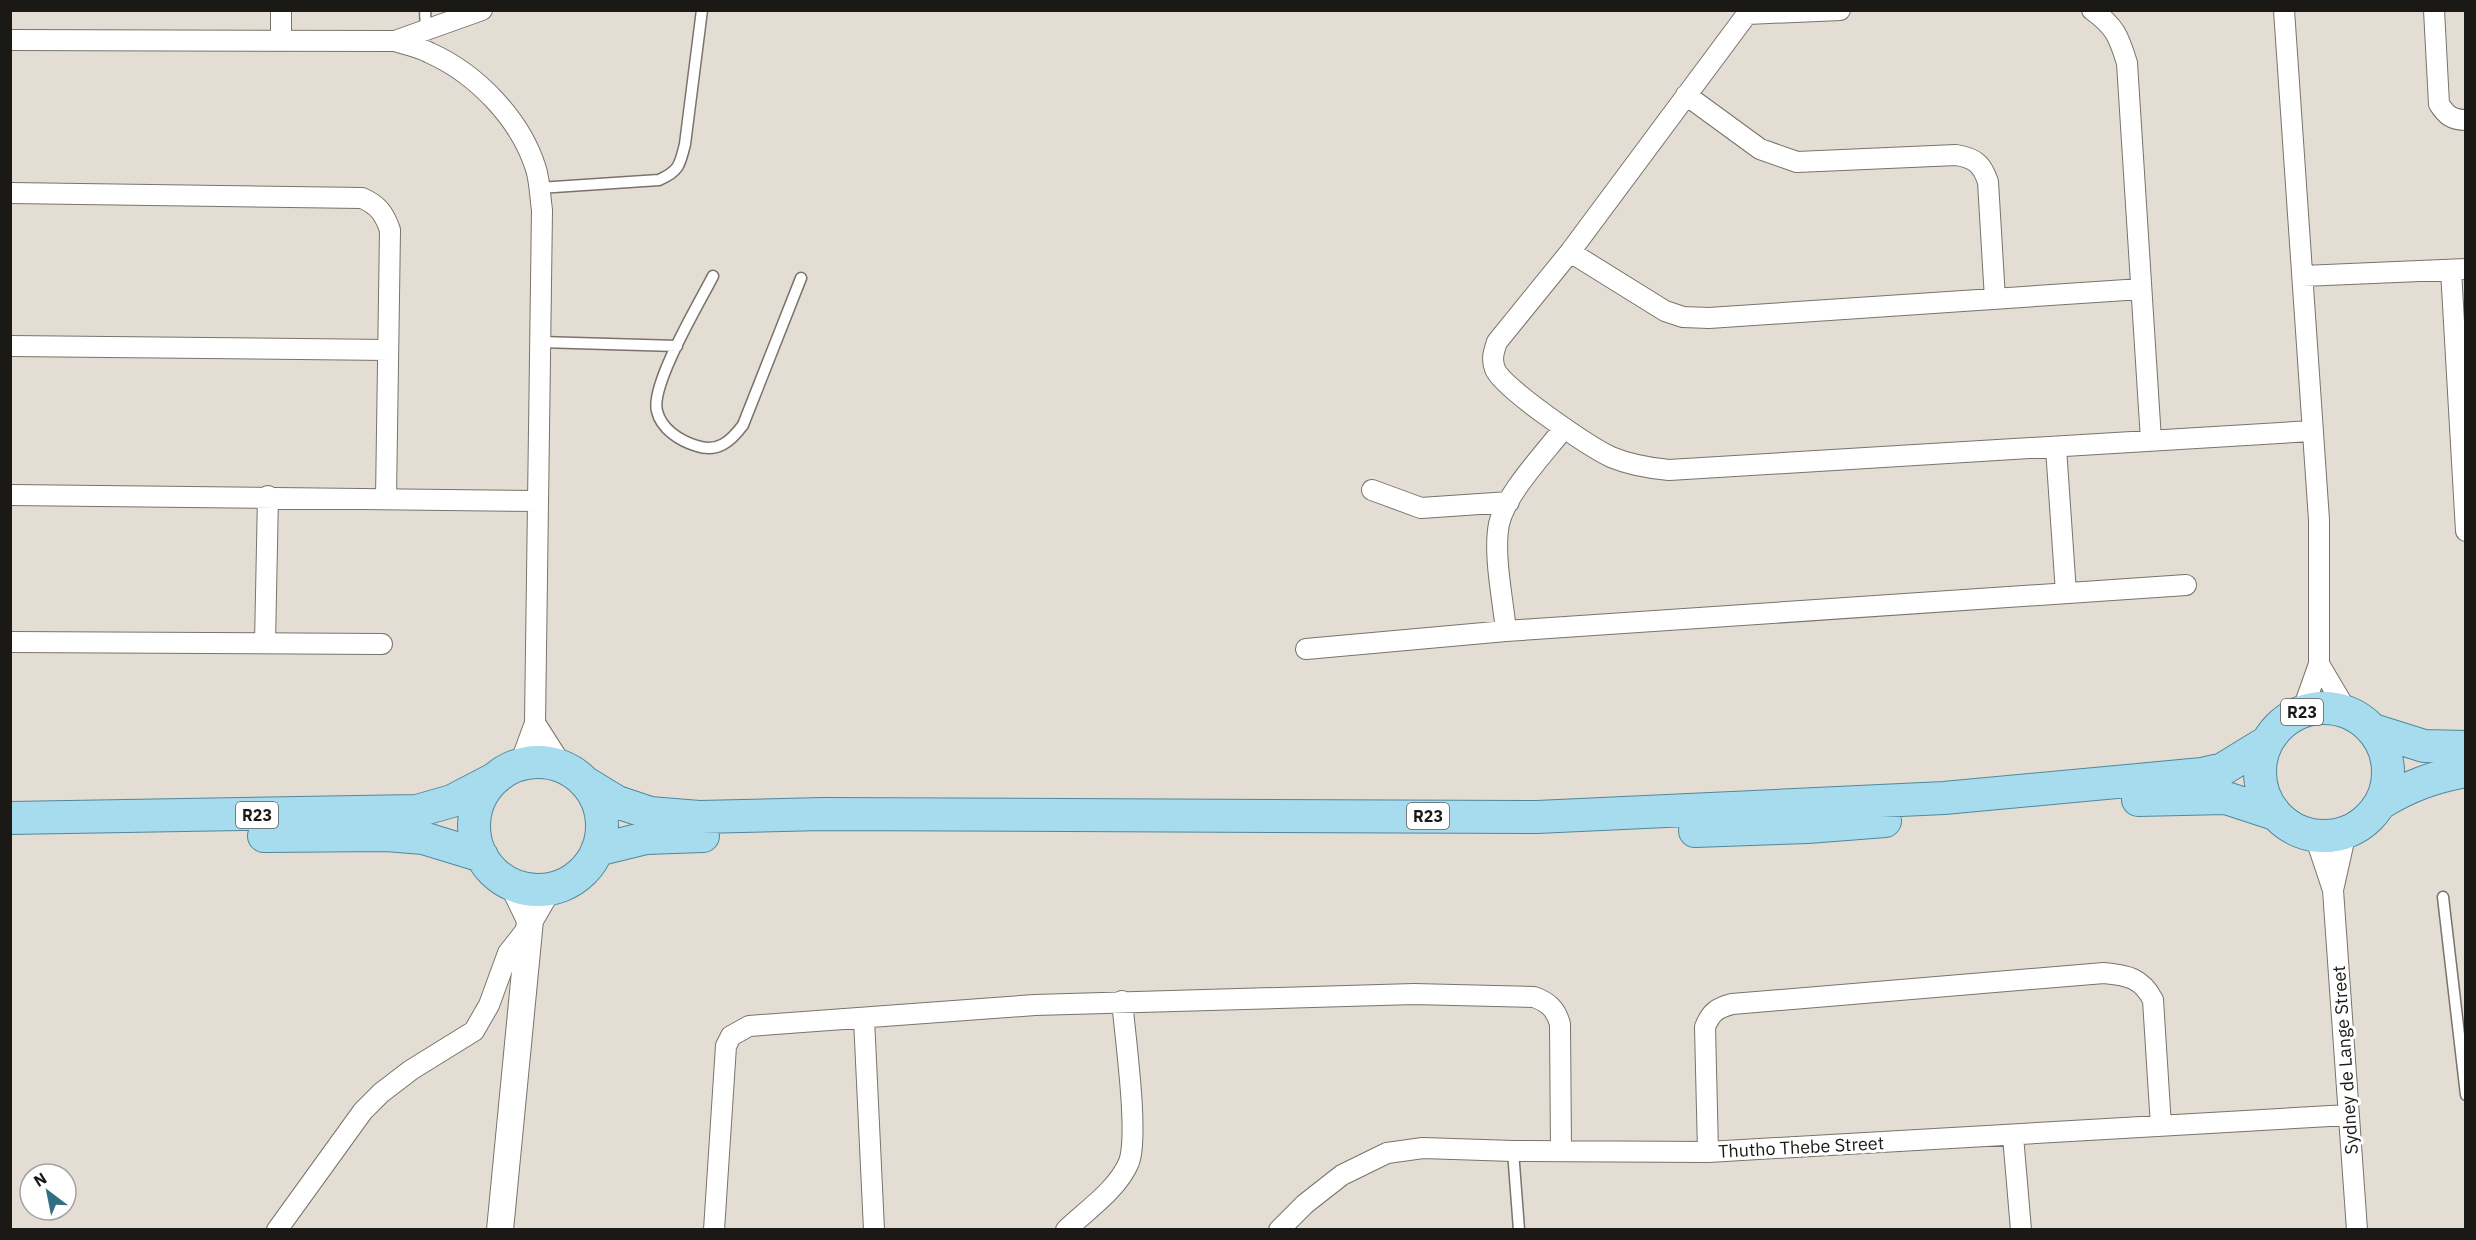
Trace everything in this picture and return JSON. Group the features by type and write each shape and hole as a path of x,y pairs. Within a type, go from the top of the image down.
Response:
{"main road":[{"name":"R23","path":"10,818 417,811 452,801 508,771 535,762 575,775 617,802 650,813 699,817 822,814 1537,817 1944,798 2202,774 2230,765 2267,742 2288,719 2302,712 2332,709 2348,712 2373,730 2424,747 2466,747"},
{"name":"R23","path":"597,850 620,843 668,836 1579,834 1796,828 2148,800 2202,798 2226,798 2276,814 2294,828 2315,836 2346,832 2360,825 2380,802 2386,788 2388,765 2381,743 2373,730"},
{"name":"R23","path":"2267,742 2260,772 2261,787 2276,814"},
{"path":"482,856 475,836 475,815 483,795 508,771"},
{"name":"R23","path":"2380,802 2417,783 2466,771"},
{"name":"R23","path":"10,836 387,835 423,838 482,856 490,868 513,885 530,889 548,889 577,876 591,862 597,850 602,822 597,801 575,775"}],"street":[{"path":"281,10 281,40"},
{"path":"395,41 482,10"},
{"path":"1840,10 1747,12 1570,252 1497,342 1492,355 1495,369 1502,380 1564,428 1609,456 1639,467 1669,470 2311,431"},
{"path":"2092,10 2109,22 2119,39 2127,63 2151,440"},
{"path":"2284,10 2303,276 2311,431 2319,520 2319,663 2302,712"},
{"path":"2434,10 2439,104 2453,119 2466,120"},
{"path":"10,40 395,41 430,52 464,72 497,103 523,135 537,171 542,210 535,723 508,771"},
{"path":"1686,95 1760,149 1797,162 1956,155 1972,158 1983,167 1988,182 1995,299"},
{"path":"10,194 362,198 375,204 384,214 390,230 386,498"},
{"path":"1570,252 1665,311 1683,317 1709,318 2141,289"},
{"path":"2303,276 2458,269 2466,531"},
{"path":"10,346 388,350"},
{"path":"1506,631 1498,546 1499,524 1509,502 1564,428"},
{"path":"2056,448 2066,593"},
{"path":"1372,490 1421,508 1509,502"},
{"path":"10,495 268,496 538,501"},
{"path":"265,643 268,496"},
{"path":"1306,649 1506,631 2186,585"},
{"path":"10,642 382,644"},
{"path":"2319,663 2348,712"},
{"path":"535,723 575,775"},
{"name":"Sydney de Lange Street","path":"2332,890 2346,832"},
{"name":"Sydney de Lange Street","path":"2315,836 2332,890 2357,1230"},
{"path":"500,1230 530,923 513,885"},
{"path":"277,1230 369,1105 411,1070 474,1030 489,1005 508,952 530,923 548,889"},
{"path":"1708,1152 1705,1027 1710,1014 1719,1007 2104,973 2128,975 2138,980 2147,987 2153,1000 2161,1126"},
{"path":"714,1230 726,1046 730,1036 749,1026 1035,1005 1122,1001 1414,994 1534,997 1551,1006 1557,1013 1560,1024 1561,1151"},
{"path":"1066,1230 1116,1183 1129,1162 1133,1135 1122,1001"},
{"path":"864,1019 874,1230"},
{"name":"Thutho Thebe Street","path":"1279,1230 1305,1203 1342,1174 1386,1152 1423,1148 1513,1152 1708,1152 2348,1115"},
{"path":"2013,1136 2021,1230"}],"lane":[{"path":"425,10 426,30"},
{"path":"539,188 659,180 674,174 681,162 686,144 702,10"},
{"path":"713,276 677,346 657,395 657,410 663,425 674,435 697,446 711,449 730,442 743,425 801,278"},
{"path":"540,342 677,346"},
{"path":"2443,897 2461,1010 2466,1095"},
{"path":"1513,1152 1519,1230"}]}
